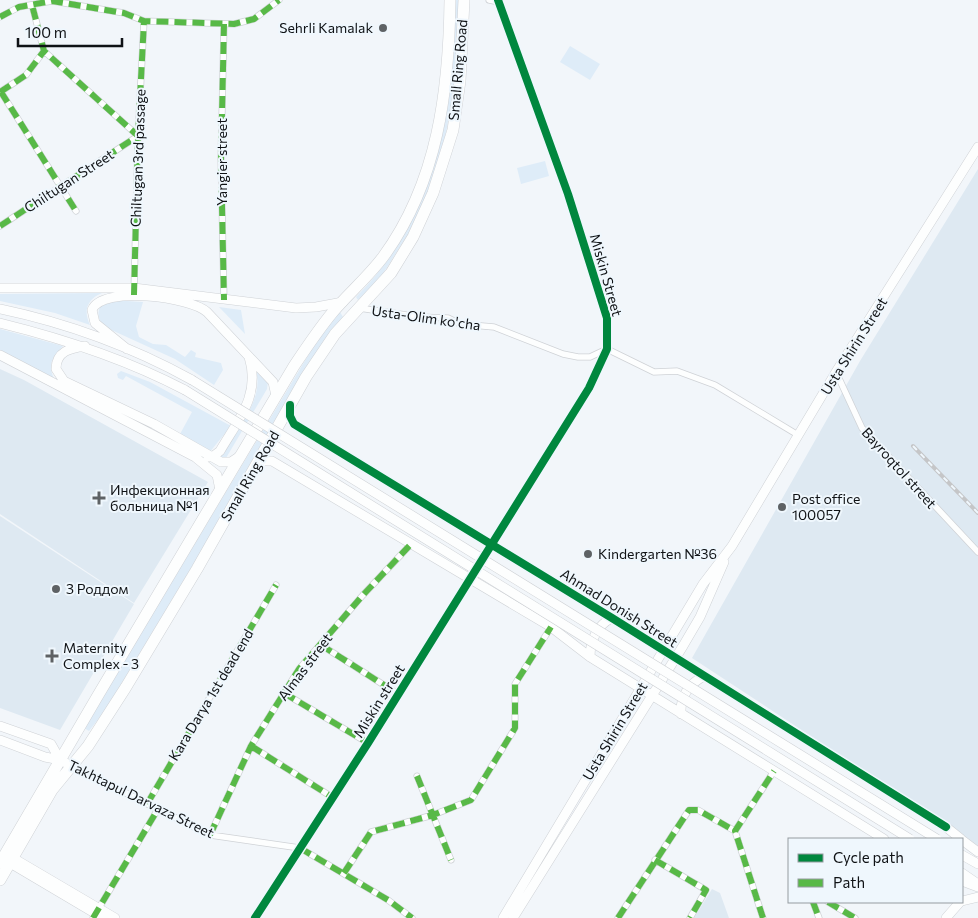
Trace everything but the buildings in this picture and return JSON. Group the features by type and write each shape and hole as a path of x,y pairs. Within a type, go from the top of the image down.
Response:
{"highway":[{"name":"Small Ring Road","path":"0,880 4,858 276,396 324,323 388,250 408,216 423,180 438,135 445,100 449,61 450,0"},
{"name":"Small Ring Road","path":"4,858 52,790 88,746 131,679 290,406 335,334 383,283 400,261 425,213 443,166 453,130 459,94 464,0"},
{"path":"343,302 357,310"}],"main road":[{"name":"Usta Shirin Street","path":"503,918 703,584 732,546 836,372 978,147"},
{"path":"0,288 188,294 296,308 316,307 343,302"},
{"path":"127,349 96,325 92,310 95,304 104,298 134,292 200,306 273,382 276,396"},
{"path":"188,294 207,306 242,344 249,356 253,382 251,398 220,451 212,458 195,457"},
{"path":"0,309 64,326 127,349 192,380 935,838"},
{"path":"0,323 85,346 147,371 185,390 908,838"},
{"path":"85,346 70,348 59,357 56,369 64,381 147,420 212,458 226,463 240,456"},
{"path":"0,355 195,457 217,474 220,485 219,493"},
{"name":"Ahmad Donish Street","path":"290,406 290,416 294,424 612,618 961,838"},
{"path":"255,466 264,461 272,461 412,543 551,627 590,657 640,689 882,838"},
{"name":"Usta Shirin Street","path":"513,918 700,617 732,546"},
{"path":"590,657 596,633 603,623 612,618"},
{"path":"681,714 681,701 686,690 704,676"},
{"name":"Takhtapul Darvaza Street","path":"0,726 51,744 60,760"},
{"name":"Takhtapul Darvaza Street","path":"0,740 45,757 60,760 72,766"},
{"name":"Ahmad Donish Street","path":"963,840 978,852"},
{"path":"963,855 978,864"},
{"path":"4,858 97,914 115,918"},
{"path":"963,874 978,884"},
{"path":"963,881 978,888"},
{"path":"963,901 978,897"},
{"path":"948,915 953,903"},
{"path":"948,915 959,903"}],"street":[{"path":"0,17 19,7 52,1 124,13 144,21 224,24 254,19 279,0"},
{"path":"489,0 499,1"},
{"name":"Miskin Street","path":"491,544 589,388 607,349 607,318 598,286 568,194 499,1"},
{"path":"32,5 44,51 138,136"},
{"name":"Chiltugan 3rd passage","path":"134,292 138,136 144,21"},
{"name":"Yangier street","path":"224,24 220,159 224,300"},
{"path":"44,51 26,75 0,92 76,211"},
{"name":"Chiltugan Street","path":"1,222 138,136"},
{"name":"Usta-Olim ko'cha","path":"357,310 420,317 442,317 460,324 494,327 563,354 578,357 590,357 607,349"},
{"path":"607,349 654,372 677,371 715,385 798,436"},
{"name":"Bayroqtol street","path":"836,372 862,428 978,552"},
{"name":"Almas street","path":"210,835 251,746 300,669 363,595 412,543"},
{"name":"Miskin street","path":"300,848 368,743 491,544"},
{"name":"Kаra Darya 1st dead end","path":"147,804 276,585"},
{"path":"344,873 371,832 433,816 469,801 473,797 515,728 515,684 551,627"},
{"path":"321,645 398,694"},
{"path":"284,693 368,743"},
{"path":"251,746 332,797"},
{"name":"Takhtapul Darvaza Street","path":"72,766 210,835 300,848 388,900 412,918"},
{"path":"735,831 774,771"},
{"path":"417,776 451,860"},
{"path":"97,914 158,809"},
{"path":"618,918 687,811 692,809 699,810 735,831 763,918"},
{"path":"255,918 300,848"},
{"path":"655,860 706,890 690,918"},
{"path":"814,903 819,918"},
{"path":"830,903 855,918"}],"shaded area":[{"path":"455,0 459,0 455,84 441,160 415,223 381,277 358,300 356,297 384,265 406,231 423,196 436,159 450,82"},
{"path":"570,46 600,64 590,80 560,62"},
{"path":"545,161 549,176 521,184 517,168"},
{"path":"978,169 978,846 692,658 860,361"},
{"path":"102,293 93,299 88,306 87,315 90,325 55,313 0,301 0,294"},
{"path":"111,300 143,302 136,326 139,337 153,344 166,345 185,357 191,350 196,353 195,357 221,363 223,370 214,385 175,359 102,324 98,314 100,307"},
{"path":"219,307 241,310 245,334"},
{"path":"340,312 343,317 106,709 89,731 84,728 321,334"},
{"path":"0,329 63,346 51,364 54,379 0,351"},
{"path":"255,367 268,381 267,389 226,458 217,457 223,453 243,423 254,401 257,390"},
{"name":"Инфекционная больница №1","path":"0,369 24,380 208,482 134,603 0,514"},
{"path":"121,371 150,382 231,426 209,453 180,434 192,412 126,376 123,380 118,378 117,374"},
{"name":"Maternity Complex - 3","path":"0,516 134,604 60,730 0,708"},
{"path":"712,889 720,893 729,918 694,918"}],"railway":[{"path":"913,446 978,513"}],"marked path":[{"path":"0,17 19,7 52,1 124,13 144,21 234,24 254,19 279,0"},
{"path":"0,226 138,136 44,51 32,5"},
{"path":"134,295 138,136 144,21"},
{"path":"224,24 221,159 224,300"},
{"path":"0,92 26,75 44,51"},
{"path":"1,92 76,211"},
{"path":"210,835 251,746 299,669 363,595 412,543"},
{"path":"147,804 276,585"},
{"path":"344,873 371,832 433,815 471,800 515,728 515,684 551,627"},
{"path":"321,645 398,694"},
{"path":"284,693 368,743"},
{"path":"251,746 332,797"},
{"path":"763,918 735,831 774,771"},
{"path":"417,776 451,860"},
{"path":"93,918 158,809"},
{"path":"618,918 689,810 698,810 735,831"},
{"path":"300,848 388,900 412,918"},
{"path":"655,860 706,890 690,918"},
{"path":"813,903 819,918"},
{"path":"830,903 855,918"}],"cycle path":[{"path":"255,918 368,743 589,388 607,349 607,318 568,194 498,0"},
{"path":"290,405 290,416 294,424 612,618 946,827"}],"place":[{"name":"Sehrli Kamalak","path":"383,28"},
{"name":"Инфекционная больница №1","path":"99,498"},
{"name":"Post office 100057","path":"782,507"},
{"name":"Kindergarten №36","path":"588,554"},
{"name":"3 Роддом","path":"56,589"},
{"name":"Maternity Complex - 3","path":"52,656"}]}
